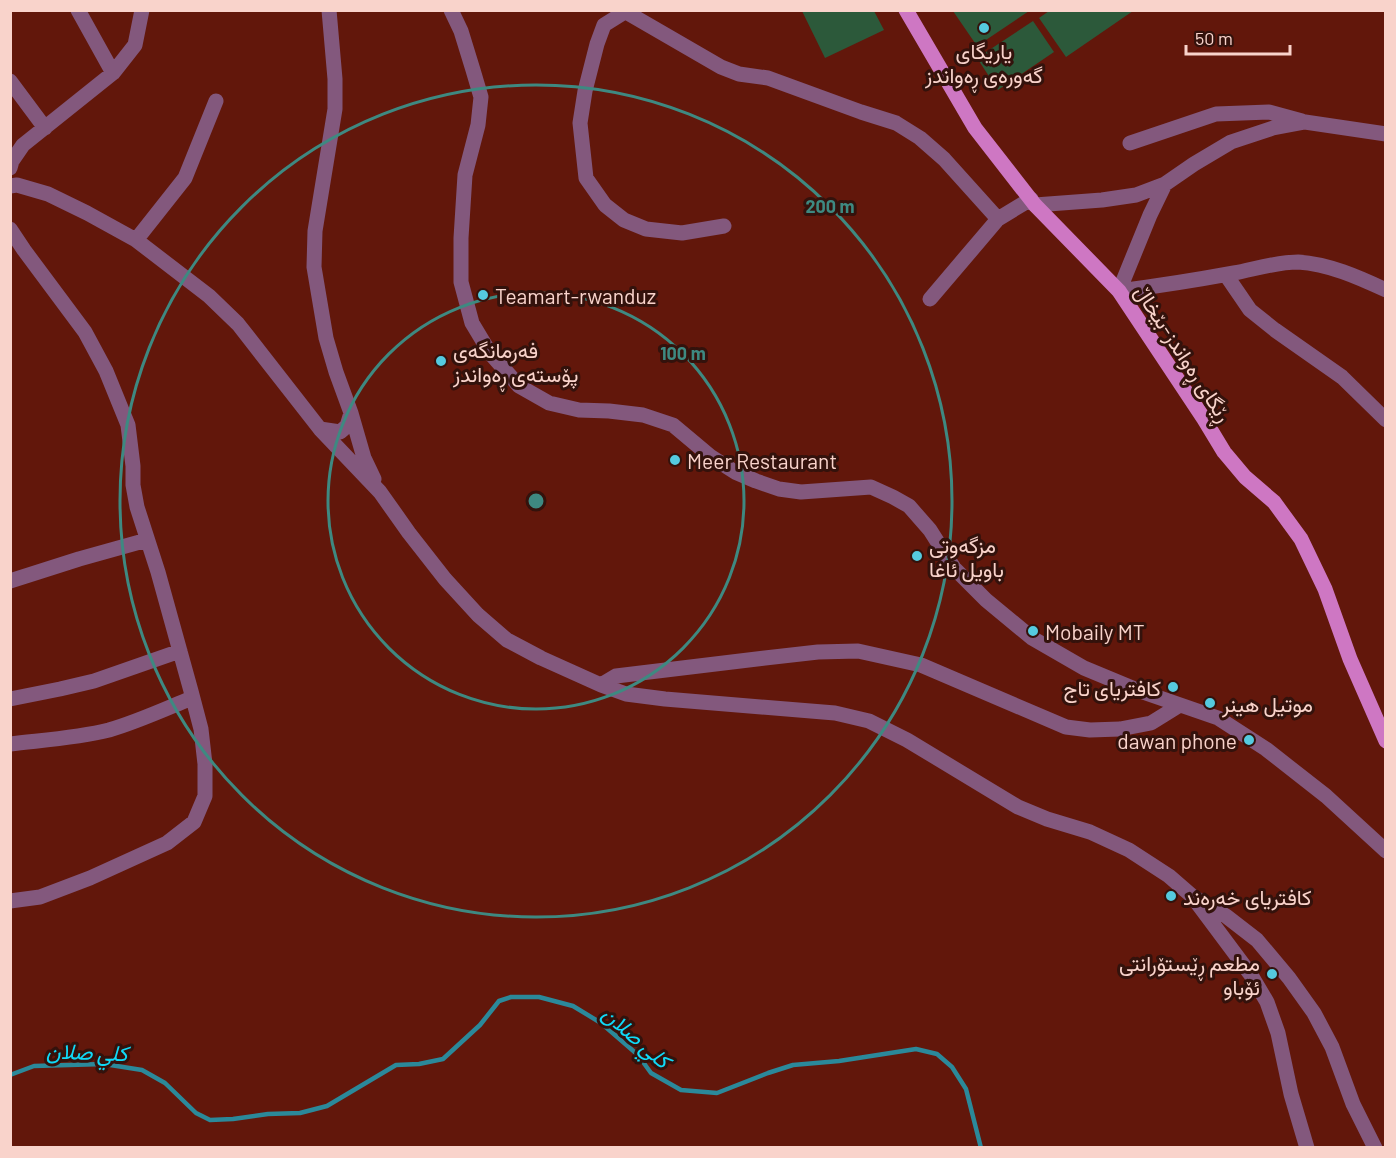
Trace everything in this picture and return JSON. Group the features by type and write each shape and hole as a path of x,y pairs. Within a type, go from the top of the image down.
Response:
{"main road":[{"name":"ڕێگای ڕەواندز-بێخاڵ","path":"906,10 975,128 1033,202 1119,291 1224,452 1245,477 1274,502 1301,539 1325,589 1350,659 1386,741"}],"street":[{"path":"78,10 113,73"},
{"path":"11,162 23,145 113,73 135,45 142,10"},
{"path":"329,10 335,79 335,110 315,231 314,267 326,338 364,458 380,492"},
{"path":"451,10 464,41 480,97 478,125 465,175 461,282 472,323 490,353 519,386 549,403 579,410 643,415 674,425 710,456 735,472 779,489 801,492 871,487 893,496 909,506 930,530 954,568 1032,638 1084,668 1137,690 1218,718 1266,749 1326,796 1386,851"},
{"path":"724,226 682,233 646,229 624,220 605,205 586,178 580,123 585,91 604,26 627,11 721,68 739,74 768,78 896,123 920,138 944,159 998,219"},
{"path":"10,81 45,128"},
{"path":"136,240 185,178 216,101"},
{"path":"1130,143 1216,114 1269,112 1305,122 1386,134"},
{"path":"930,299 998,219 1033,202 1102,200 1136,195 1165,184 1231,142 1273,128 1305,122"},
{"path":"1119,291 1165,184"},
{"path":"10,186 17,185 48,194 136,240 209,296 238,324 320,429 380,492 445,579 478,615 507,640 541,658 626,694 835,713 869,721 907,740 1018,807 1047,819 1090,832 1129,850 1169,876 1192,896 1226,916 1257,940 1289,978 1314,1013 1332,1047 1353,1104 1375,1148"},
{"path":"10,229 85,332 106,371 128,425 137,507 201,729 205,764 205,796 194,822 167,843 90,878 40,897 10,901"},
{"path":"1119,291 1226,275 1280,263 1299,262 1333,268 1386,290"},
{"path":"1226,275 1250,310 1342,377 1378,415 1386,420"},
{"path":"320,429 340,432 347,426 351,413"},
{"path":"10,581 147,540"},
{"path":"10,699 94,681 180,651"},
{"path":"601,685 616,676 765,657 858,651 921,665 1037,715 1074,728 1120,729 1151,723 1180,705"},
{"path":"10,744 108,730 192,698"},
{"path":"1192,896 1251,975 1267,1002 1278,1034 1291,1094 1307,1148"}],"green space":[{"path":"802,11 874,11 884,30 825,58"},
{"name":"یاریگای گەورەی ڕەواندز","path":"953,11 1029,11 977,46"},
{"path":"1049,11 1133,11 1066,57 1039,18"},
{"path":"1033,21 1054,52 998,90 977,58"}],"waterway":[{"name":"كلي صلان","path":"10,1075 34,1066 104,1064 142,1070 165,1083 196,1113 210,1120 300,1113 327,1106 396,1065 419,1064 443,1059 480,1025 499,1001 511,997 539,997 573,1006 601,1023 638,1055 651,1073 681,1090 717,1093 793,1065 839,1061 916,1049 937,1054 952,1067 966,1089 981,1148"}],"place":[{"name":"یاریگای گەورەی ڕەواندز","path":"984,28"},
{"name":"Teamart-rwanduz","path":"483,295"},
{"name":"فەرمانگەی پۆستەی ڕەواندز","path":"441,361"},
{"name":"Meer Restaurant","path":"675,460"},
{"name":"مزگەوتی باویل ئاغا","path":"917,556"},
{"name":"Mobaily MT","path":"1033,631"},
{"name":"کافتریای تاج","path":"1173,687"},
{"name":"موتيل هينر","path":"1210,703"},
{"name":"dawan phone","path":"1249,740"},
{"name":"کافتریای خەرەند","path":"1171,896"},
{"name":"مطعم ڕێستۆرانتی ئۆباو","path":"1272,974"}]}
